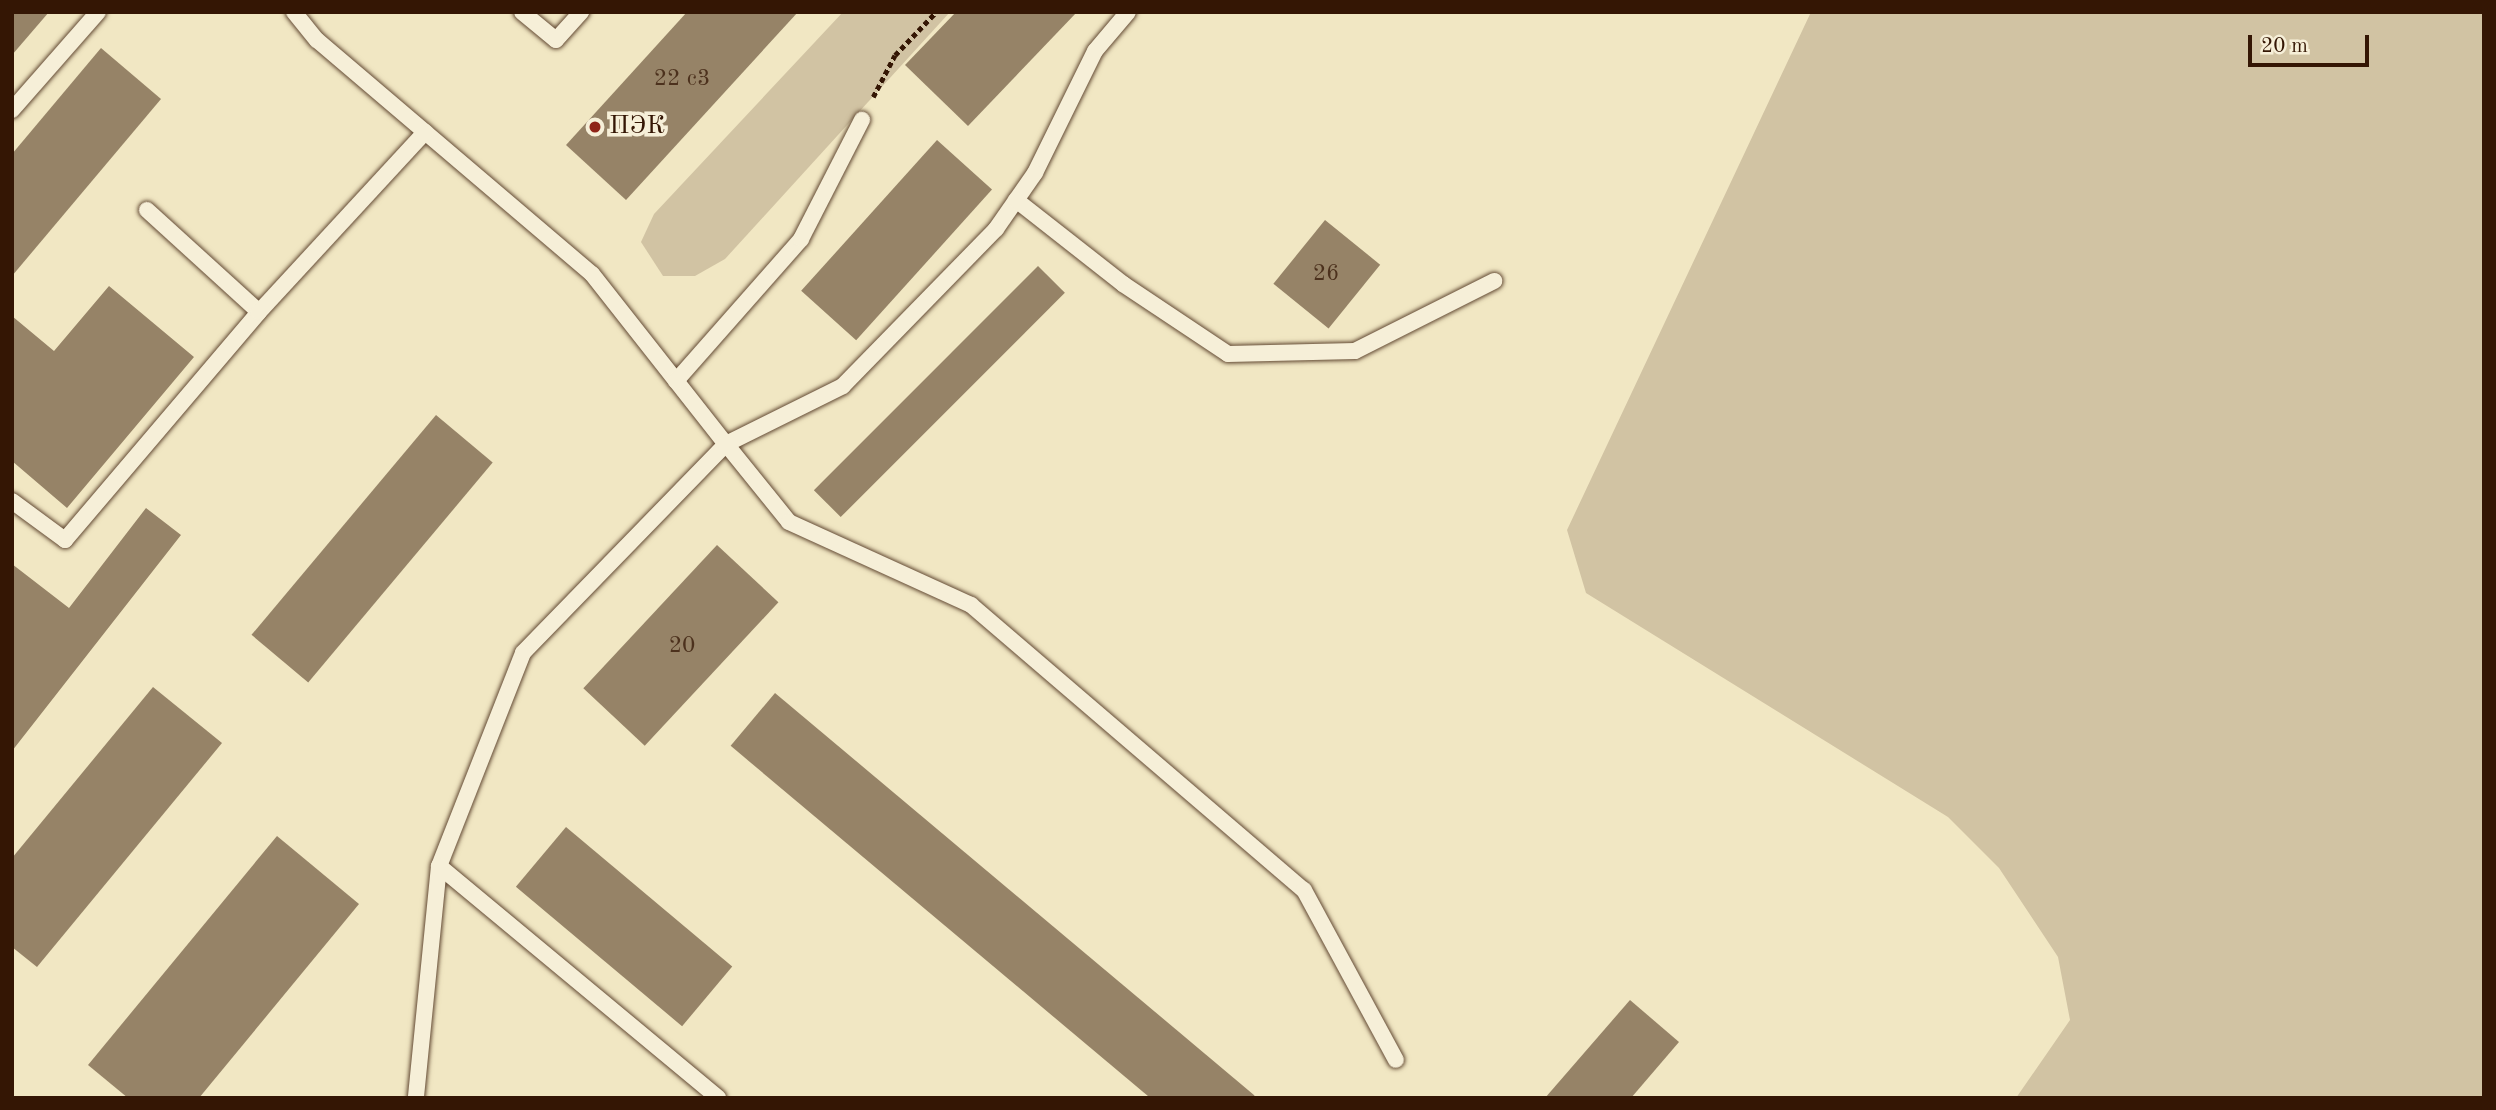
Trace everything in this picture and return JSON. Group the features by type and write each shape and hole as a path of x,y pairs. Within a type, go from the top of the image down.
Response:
{"lane":[{"path":"12,110 98,12"},
{"path":"294,12 317,40 592,274 789,522 971,605 1304,890 1396,1060"},
{"path":"522,12 556,40 582,12"},
{"path":"416,1098 439,866 523,653 726,444 843,386 996,229 1016,200 1095,51 1128,12"},
{"path":"676,382 801,239 862,120"},
{"path":"12,501 65,540 259,312 425,132"},
{"path":"1016,200 1123,284 1228,354 1355,351 1494,281"},
{"path":"147,210 259,312"},
{"path":"439,866 718,1098"}],"path":[{"path":"862,120 895,55 936,12"}],"shaded area":[{"path":"843,12 950,12 725,259 695,276 663,276 641,242 654,214"},
{"path":"1811,12 2484,12 2484,1098 2016,1098 2070,1020 2058,957 1999,868 1948,817 1586,593 1567,530"}],"building":[{"path":"12,12 49,12 12,55"},
{"path":"687,12 798,12 626,200 566,145"},
{"path":"956,12 1077,12 968,126 905,65"},
{"path":"101,48 161,99 12,276 12,154"},
{"path":"937,140 992,190 856,340 801,291"},
{"path":"1325,220 1380,265 1329,328 1273,284"},
{"path":"1038,266 1065,293 841,517 814,490"},
{"path":"109,286 194,357 67,508 12,461 12,316 54,351"},
{"path":"436,415 493,463 308,682 252,635"},
{"path":"146,508 181,535 12,751 12,564 69,608"},
{"path":"717,545 778,602 645,746 583,688"},
{"path":"153,687 222,743 37,967 12,947 12,858"},
{"path":"775,693 1255,1095 1252,1098 1150,1098 731,746"},
{"path":"566,827 732,966 682,1026 516,887"},
{"path":"277,836 359,904 199,1098 128,1098 88,1065"},
{"path":"1630,1000 1679,1042 1631,1098 1545,1098"}],"place":[{"name":"ПЭК","path":"595,127"}]}
